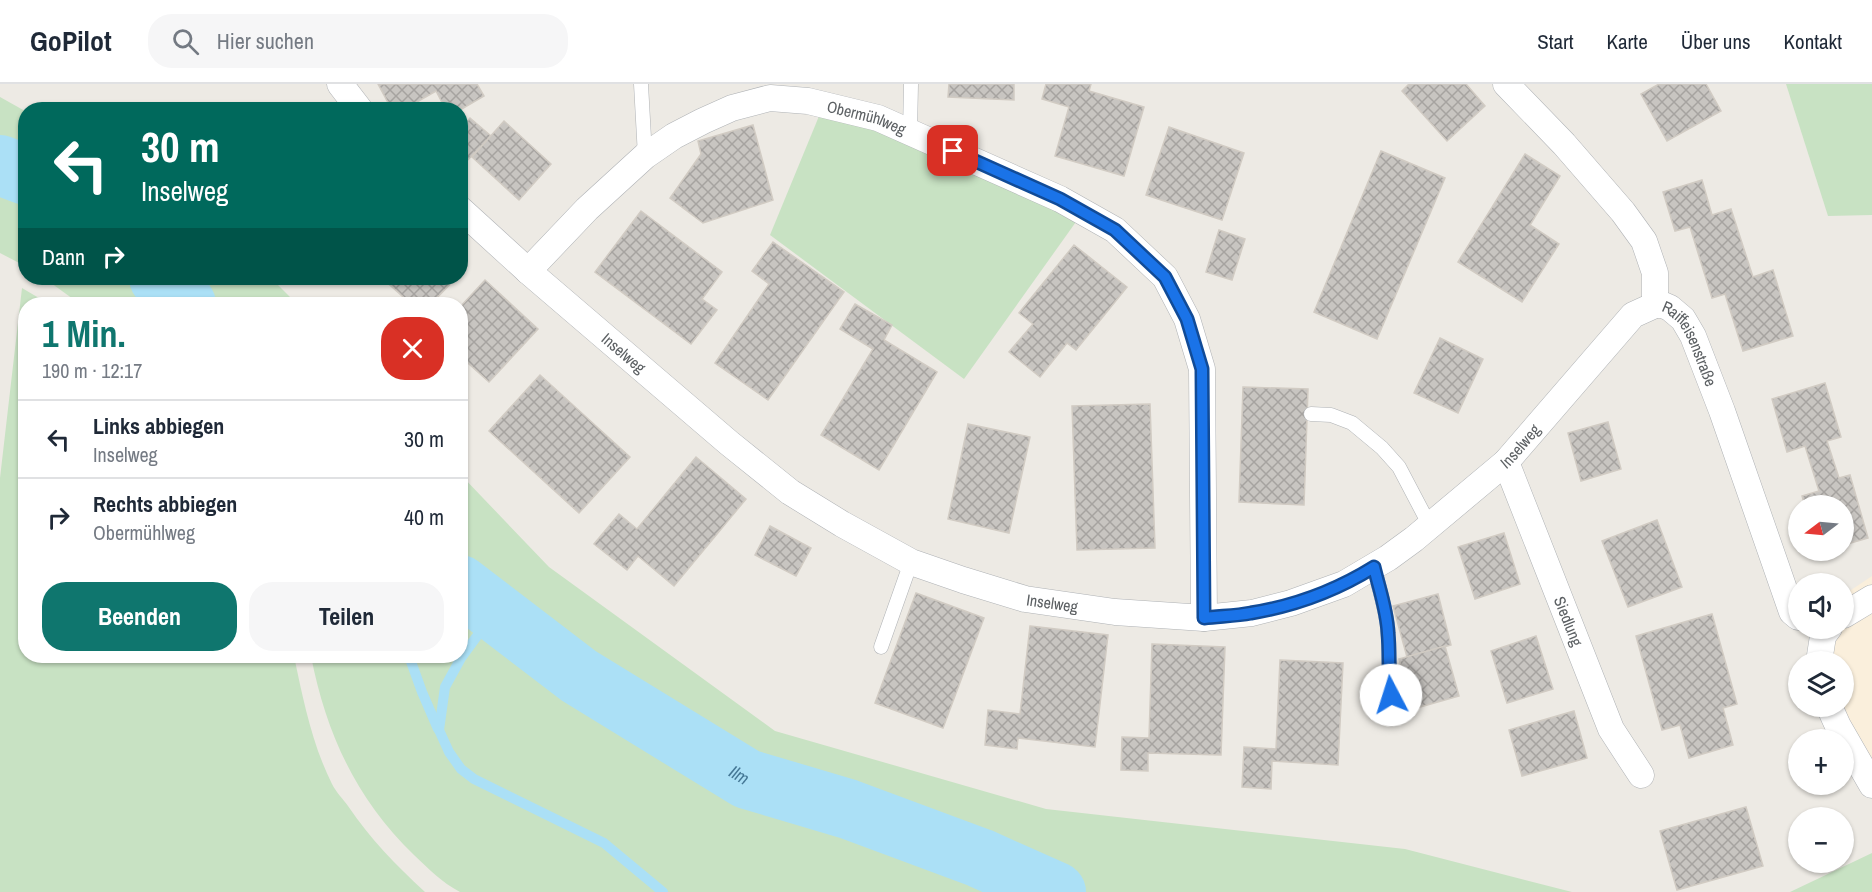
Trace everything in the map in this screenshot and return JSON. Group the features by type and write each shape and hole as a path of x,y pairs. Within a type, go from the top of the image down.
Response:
{"street":[{"path":"340,84 354,102"},
{"name":"Raiffeisenstraße","path":"1506,84 1564,144 1623,212 1644,241 1655,273 1655,304 1670,308 1683,319 1693,336 1722,411 1788,601"},
{"name":"Obermühlweg","path":"528,271 587,209 645,156 674,136 770,91 878,118 1060,199 1115,230 1165,277 1187,319 1202,369 1204,618"},
{"name":"Inselweg","path":"468,216 528,271 729,443 790,492 842,524 911,562 963,580 1025,599 1115,612 1204,618 1252,613 1291,603 1344,584 1374,567 1430,526 1506,462 1633,315 1655,304"},
{"name":"Siedlung","path":"1506,462 1611,729 1641,775"},
{"path":"1854,609 1872,598"},
{"path":"1834,717 1872,785"}],"lane":[{"path":"641,84 645,156"},
{"path":"910,132 911,84"},
{"path":"1311,414 1331,415 1352,423 1382,448 1400,467 1430,526"},
{"path":"881,647 911,562"},
{"path":"1374,567 1387,623 1391,695 1400,710"}],"shaded area":[{"path":"1872,576 1872,785 1854,752 1854,729 1841,729 1835,717 1854,717 1854,651 1822,651 1825,639 1854,639 1854,588"}],"green space":[{"path":"1786,84 1872,84 1872,215 1828,216"},
{"path":"0,97 18,107 18,262 0,253"},
{"path":"824,104 1083,212 964,379 770,235"},
{"path":"54,285 278,285 290,297 70,297"},
{"path":"22,288 37,297 21,297"},
{"path":"18,323 18,663 296,663 314,737 334,787 375,841 425,892 0,892 0,478"},
{"path":"468,482 549,567 775,731 1046,809 1405,849 1572,892 460,892 441,880 414,855 394,834 360,788 335,738 312,663 468,663"},
{"path":"1872,853 1872,892 1790,892 1830,873 1854,873 1854,862"}],"building":[{"path":"378,84 477,84 484,96 468,105 468,102 442,102 436,91 417,102 388,102"},
{"path":"949,84 1014,84 1014,100 948,97"},
{"path":"1046,84 1091,84 1089,91 1144,107 1124,176 1055,156 1069,107 1042,99"},
{"path":"1409,84 1466,84 1485,106 1447,141 1402,91"},
{"path":"1659,84 1706,84 1721,111 1667,141 1641,94"},
{"path":"470,118 491,136 468,160 468,120"},
{"path":"504,121 551,164 519,200 472,157"},
{"path":"753,125 773,200 703,223 670,198 701,154 698,141"},
{"path":"1169,127 1244,153 1222,220 1146,195"},
{"path":"1381,151 1445,178 1377,339 1314,312"},
{"path":"1525,154 1560,176 1530,225 1559,244 1522,302 1458,262"},
{"path":"1702,180 1712,215 1731,209 1753,277 1773,270 1793,336 1743,351 1725,294 1712,298 1690,227 1675,231 1663,192"},
{"path":"641,211 722,272 702,299 717,310 691,344 595,272"},
{"path":"1219,230 1245,239 1232,280 1206,272"},
{"path":"773,242 844,292 768,400 715,363 769,284 752,271"},
{"path":"1074,245 1127,287 1076,350 1067,343 1040,377 1009,352 1033,324 1019,313"},
{"path":"485,280 538,329 489,382 468,363 468,298"},
{"path":"390,285 449,285 438,297 403,297"},
{"path":"855,304 892,325 884,340 937,372 879,470 821,435 873,349 840,329"},
{"path":"1440,338 1483,359 1458,413 1414,393"},
{"path":"540,375 630,457 579,513 489,431"},
{"path":"1825,383 1841,437 1827,441 1839,478 1850,475 1868,538 1854,542 1854,495 1805,495 1819,491 1805,446 1787,452 1772,399"},
{"path":"1243,387 1308,389 1304,505 1239,502"},
{"path":"1150,404 1155,548 1077,550 1072,406"},
{"path":"1608,422 1621,469 1581,481 1568,433"},
{"path":"968,424 1030,437 1009,533 948,519"},
{"path":"696,457 746,499 674,586 638,556 627,570 594,544 619,514 637,529"},
{"path":"1657,520 1682,587 1628,607 1602,541"},
{"path":"770,526 811,548 796,576 755,555"},
{"path":"1504,533 1520,584 1475,599 1458,547"},
{"path":"916,593 984,618 943,728 875,703"},
{"path":"1438,594 1451,645 1407,657 1393,606"},
{"path":"1712,614 1737,704 1723,708 1733,745 1689,758 1680,725 1662,730 1636,636"},
{"path":"1030,626 1108,635 1095,747 1018,738 1017,749 985,745 988,710 1020,714"},
{"path":"1536,636 1553,689 1507,703 1491,651"},
{"path":"1152,644 1225,647 1221,755 1148,753 1148,771 1121,770 1122,737 1149,738"},
{"path":"1445,646 1459,696 1413,709 1399,659"},
{"path":"1280,660 1343,663 1338,765 1272,761 1271,789 1242,787 1244,747 1276,749"},
{"path":"1574,711 1587,758 1522,776 1509,730"},
{"path":"1746,807 1763,866 1677,890 1660,831"}],"waterway":[{"name":"Ilm","path":"0,165 18,172"},
{"name":"Ilm","path":"165,285 176,297"},
{"name":"Ilm","path":"468,591 579,676 747,779 848,809 980,858 1056,892"},
{"path":"468,648 480,632 482,616 477,598"},
{"path":"412,663 438,729"},
{"path":"458,663 445,687 439,730 449,752 461,769 474,779 604,843 663,892"}],"route":[{"path":"953,151 1060,199 1115,230 1165,277 1187,319 1202,369 1204,618 1252,613 1291,603 1344,584 1374,567 1386,614 1391,695"}]}
